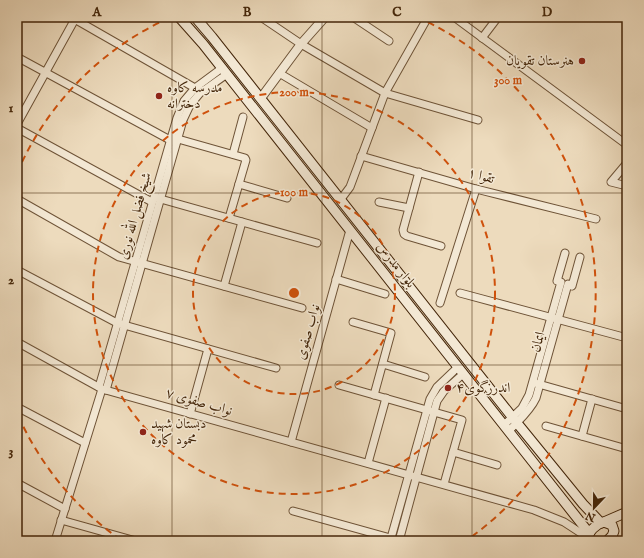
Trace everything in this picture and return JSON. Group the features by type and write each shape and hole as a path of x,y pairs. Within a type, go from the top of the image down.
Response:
{"main road":[{"name":"بلوار مدرس","path":"179,17 204,44 461,370 587,538"},
{"name":"بلوار مدرس","path":"195,17 212,36 515,420 584,504 603,522 612,525 612,537"},
{"path":"587,538 603,522 627,514"},
{"path":"612,537 627,514"}],"street":[{"path":"261,17 301,44 385,93 478,120"},
{"path":"261,98 301,44 325,17"},
{"path":"353,17 389,41"},
{"path":"341,200 350,186 385,93 428,17"},
{"path":"454,17 627,145"},
{"path":"482,38 498,17"},
{"path":"17,124 73,18 195,88"},
{"path":"17,57 170,140 178,140 233,154 246,159 229,218"},
{"name":"شیخ فضل الله نوری","path":"55,541 139,262 177,118 184,101 195,88 225,71"},
{"name":"شیخ فضل الله نوری","path":"155,199 178,140 183,120 190,105 200,93 225,71"},
{"path":"280,73 326,102 372,128"},
{"path":"233,154 243,116"},
{"path":"17,128 155,199 317,243"},
{"name":"تقوا ۱","path":"361,156 476,189 596,219"},
{"path":"627,163 611,182 627,186"},
{"path":"419,172 403,230 404,234 441,246"},
{"path":"239,184 287,198"},
{"path":"440,303 476,189"},
{"path":"17,199 120,257 302,308"},
{"path":"380,202 409,208"},
{"path":"224,286 242,222"},
{"name":"نواب صفوی","path":"291,442 350,230"},
{"name":"ایمان","path":"555,319 561,282 557,281 565,253"},
{"name":"ایمان","path":"506,428 532,406 536,384 555,319 568,284 572,286 580,257"},
{"path":"17,270 121,324 276,368"},
{"path":"336,280 385,294"},
{"path":"460,293 627,338"},
{"path":"353,322 390,334 374,395"},
{"name":"نواب صفوی ۷","path":"17,342 102,389 534,510 564,522 587,538"},
{"path":"190,414 208,349"},
{"path":"383,364 425,377"},
{"path":"293,511 399,541 416,477 430,411 430,399 437,387 461,370"},
{"path":"536,384 627,409"},
{"path":"339,385 462,420 444,484"},
{"path":"368,463 386,398"},
{"path":"582,436 592,399"},
{"path":"17,407 85,443"},
{"path":"391,538 408,474 430,411"},
{"path":"546,426 627,449"},
{"path":"453,452 497,465"},
{"path":"17,483 65,509"},
{"path":"61,520 136,541"}],"place":[{"name":"هنرستان تقویان","path":"582,61"},
{"name":"مدرسه کاوه دخترانه","path":"159,96"},
{"name":"اندرزگوی۴","path":"448,388"},
{"name":"دبستان شهید محمود کاوه","path":"143,432"}]}
